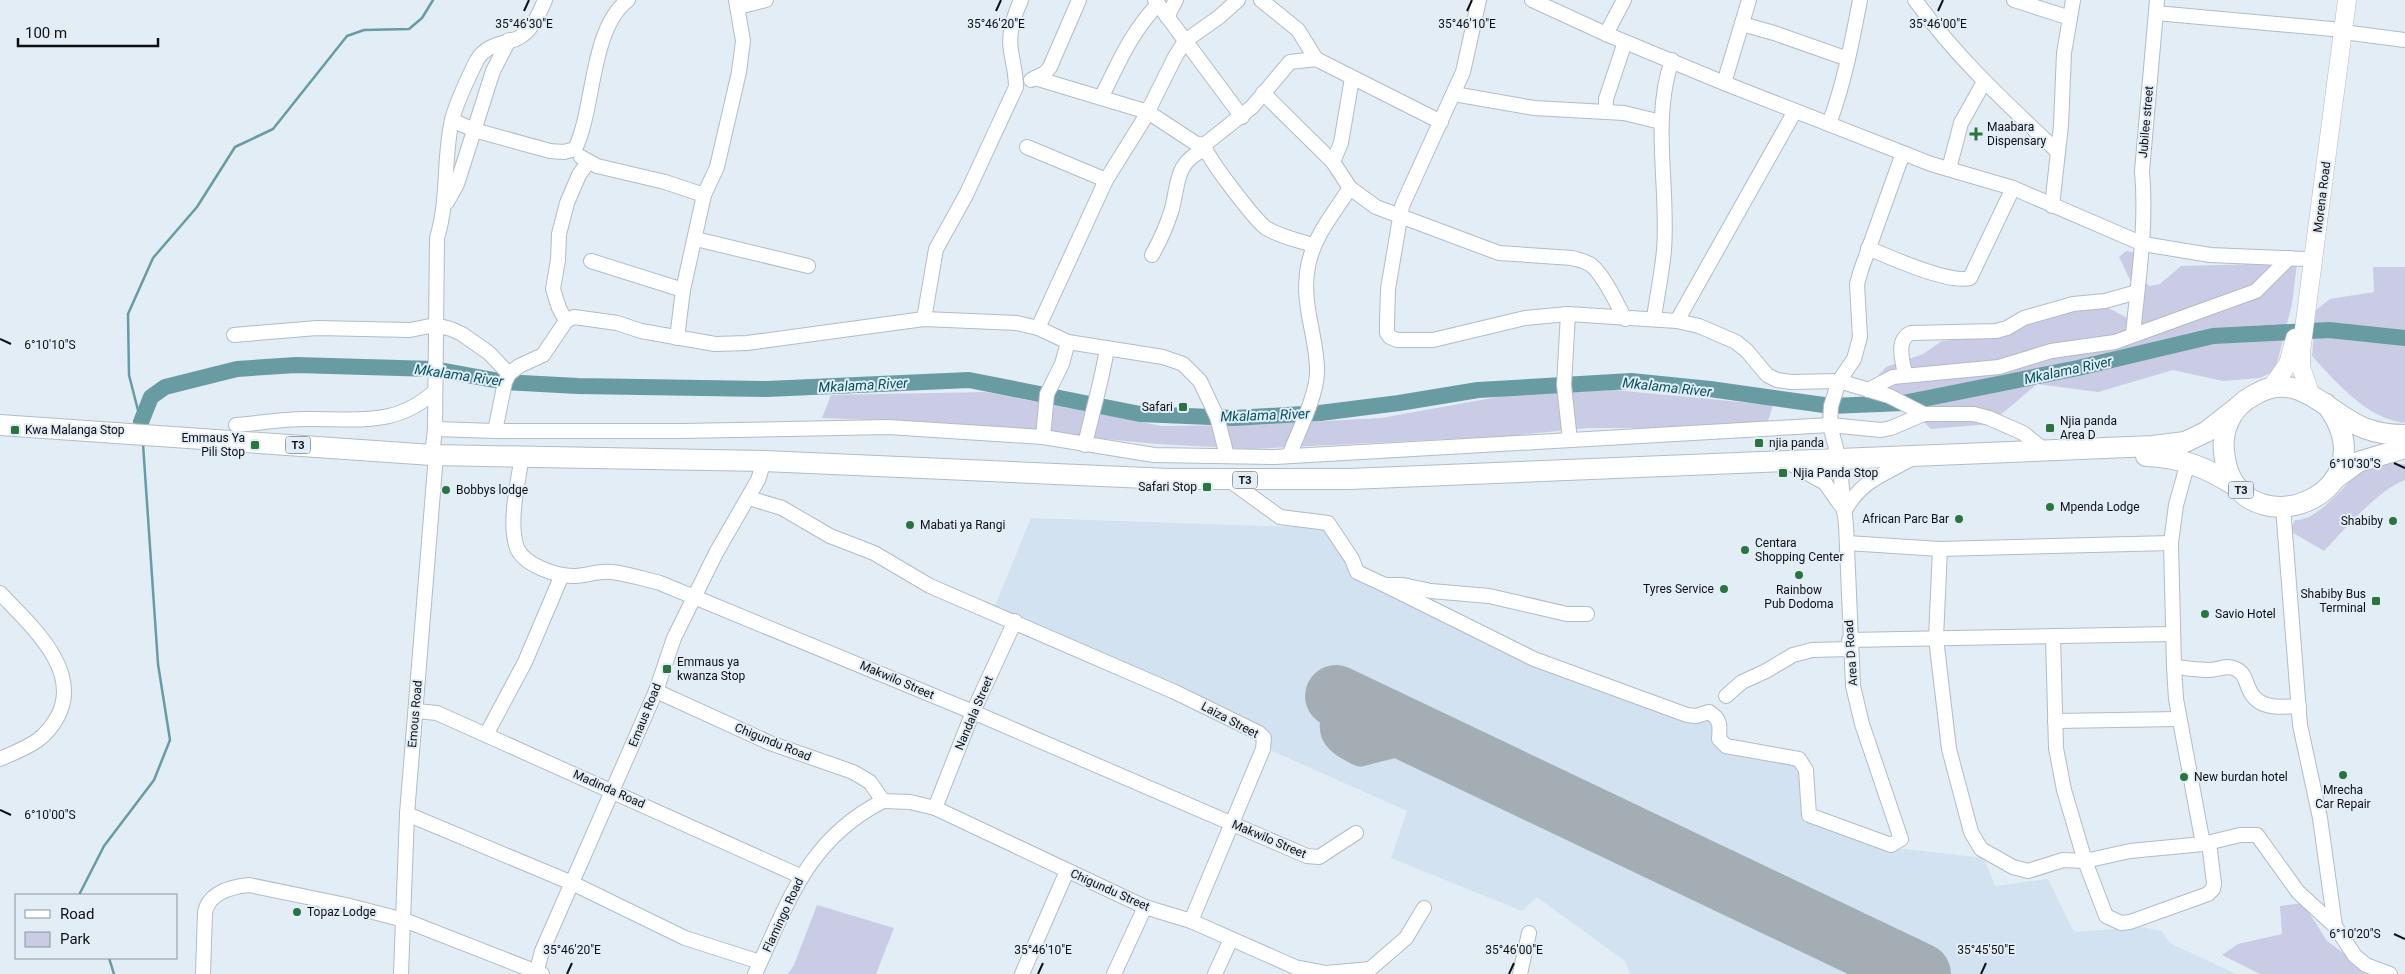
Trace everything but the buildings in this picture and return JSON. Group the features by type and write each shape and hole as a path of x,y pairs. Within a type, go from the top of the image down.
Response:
{"highway":[{"path":"2271,388 2284,387 2318,399 2365,428 2405,435"},
{"name":"T3","path":"0,425 434,455 764,461 1037,474 1229,480 1349,479 2050,452 2185,442 2206,432 2259,392 2271,388"},
{"name":"T3","path":"2318,399 2336,417 2343,440 2341,464 2335,479"},
{"name":"T3","path":"2238,407 2228,422 2223,440 2224,458 2230,475 2241,490"},
{"name":"T3","path":"2050,452 2168,457 2214,472 2253,499 2268,505 2283,507 2298,506 2313,500 2325,491 2335,479 2358,462 2405,448"}],"main road":[{"name":"Morena Road","path":"2318,399 2301,366 2299,343 2338,31 2336,0"},
{"name":"Morena Road","path":"2303,309 2297,259 2338,31 2347,0"},
{"name":"Morena Road","path":"2271,388 2288,364 2299,343"}],"street":[{"path":"444,207 452,120 478,59 496,43 517,38 532,25 545,0"},
{"path":"575,149 585,121 590,88 610,23 621,6 628,0"},
{"path":"677,338 683,290 696,239 704,195 717,168 739,72 743,41 737,4 766,0"},
{"path":"924,319 936,249 966,195 1016,87 1016,76 1010,48 1011,33 1021,0"},
{"path":"1016,87 1045,73 1050,67 1079,0"},
{"path":"1167,17 1176,0"},
{"path":"1038,328 1106,180 1148,112 1185,41 1219,17 1238,0"},
{"path":"1261,0 1298,30 1316,59 1441,122"},
{"path":"1479,0 1463,72 1416,173 1400,216 1388,289 1387,333 1390,337 1397,340 1433,340 1525,318 1568,314 1625,319 1654,318 1677,321 1699,326 1736,342 1747,351 1767,375 1777,380 1791,382 1839,381 1889,396 1924,414"},
{"path":"1532,0 1606,34 1724,83 1903,153 2013,188 2143,244 2210,255 2297,259"},
{"path":"1606,34 1624,0"},
{"path":"1724,83 1748,0"},
{"path":"1829,124 1840,96 1860,0"},
{"path":"1915,0 1938,32 1984,82 2058,152"},
{"path":"2014,0 2070,18"},
{"path":"2052,206 2058,152 2064,53 2073,0"},
{"path":"1101,98 1132,36 1156,2 1242,116"},
{"path":"2156,7 2405,40"},
{"name":"Jubilee street","path":"2133,335 2143,244 2144,196 2142,171 2156,7"},
{"path":"1742,24 1848,59"},
{"path":"444,207 457,184 493,71 509,40"},
{"path":"1606,112 1606,99 1626,42"},
{"path":"1152,255 1172,209 1182,166 1194,154 1242,116 1290,62 1316,59"},
{"path":"1654,318 1664,250 1661,122 1664,91 1672,60"},
{"path":"1034,78 1148,112 1204,147 1256,220 1281,236 1313,245"},
{"path":"1333,162 1341,143 1352,78"},
{"path":"1949,169 1961,123 1984,82"},
{"path":"1263,93 1333,162 1350,188 1376,207 1499,252 1572,258 1584,262 1592,266 1601,277 1625,319"},
{"path":"1454,94 1534,108 1624,113 1661,122"},
{"path":"1677,321 1795,111"},
{"path":"452,120 474,130 550,151 564,152 575,149"},
{"path":"1027,147 1106,180"},
{"path":"575,149 588,162 704,195"},
{"path":"1830,425 1831,406 1839,381 1854,359 1860,337 1857,284 1868,248 1903,153"},
{"path":"566,321 553,290 558,260 559,234 567,204 579,175 588,162"},
{"path":"1289,456 1317,379 1305,282 1313,245 1350,188"},
{"path":"1868,248 1926,270 1963,280 1970,278 2013,188"},
{"name":"Emous Road","path":"401,974 407,814 434,455 437,238 444,207"},
{"path":"696,239 808,266"},
{"path":"1868,390 1894,377 1999,367 2051,351 2115,342 2256,290 2297,259"},
{"path":"591,261 683,290"},
{"path":"1905,375 1901,342 1904,336 1911,334 1996,331 2007,328 2024,318 2073,304 2105,301 2137,292"},
{"path":"1568,314 1564,384 1570,440"},
{"path":"495,431 505,382 509,374 519,366 543,354 566,321 582,317 677,338 715,344 747,343 924,319 1016,322 1038,328 1068,342 1162,356 1183,364 1200,381 1218,417 1227,456"},
{"path":"234,335 317,328 410,330 435,326 451,329 462,334 489,353 509,374"},
{"path":"1042,438 1047,394 1062,364 1068,342"},
{"path":"1085,445 1094,404 1103,377 1107,348"},
{"path":"236,425 302,419 383,418 410,410 434,391"},
{"path":"435,429 495,431 680,431 888,427 1042,438 1154,455 1289,456 1830,425 1881,430 1891,428 1924,414 1974,414 1989,418 2023,433 2050,452"},
{"name":"Area D Road","path":"1385,585 1534,659 1687,715 1696,716 1709,712 1717,716 1720,724 1719,739 1726,746 1799,759 1806,770 1809,815 1891,845 1901,838 1856,707 1850,644 1847,543 1839,460 1830,425"},
{"name":"Makwilo Street","path":"522,456 514,517 517,546 522,557 530,562 562,575 575,576 610,571 660,583 695,596 973,712 1314,858 1323,855 1356,833"},
{"path":"1786,462 1804,469 1825,483 1834,493 1844,512 1855,495 1866,484 1915,457"},
{"name":"Emaus Road","path":"538,973 542,951 614,791 656,691 674,638 716,553 749,498 758,480 764,461"},
{"path":"2053,636 2056,748 2064,790 2085,861 2106,916 2121,923 2130,922 2202,897 2213,890 2206,843 2179,719 2174,667 2171,543 2176,505 2188,462"},
{"path":"1229,480 1280,517 1328,523 1352,559 1357,572 1385,585 1403,585 1431,591 1489,596 1567,614 1587,614"},
{"name":"Laiza Street","path":"749,498 782,508 830,536 874,553 930,586 998,616 1015,620 1175,692 1259,733 1264,738 1264,749 1191,921"},
{"path":"2283,507 2300,725 2320,818 2335,926"},
{"path":"1847,543 1940,549 2171,543"},
{"path":"1940,549 1936,638 1949,749 1971,832 1981,849 2013,867 2028,871 2051,862 2085,861 2130,852 2257,835 2298,892 2335,926 2355,956 2366,965 2390,974"},
{"path":"486,735 525,662 562,575"},
{"path":"0,593 37,634 58,664 64,691 61,709 42,737 0,758"},
{"name":"Nandala Street","path":"935,808 973,712 1015,620"},
{"path":"1726,696 1742,682 1766,672 1793,655 1850,644 1936,638 2173,634"},
{"path":"2174,667 2212,670 2228,666 2237,670 2245,677 2250,692 2261,703 2271,707 2299,706"},
{"name":"Chigundu Road","path":"656,691 770,743 853,772 870,782 883,801"},
{"name":"Madinda Road","path":"416,710 436,714 486,735 800,876"},
{"path":"2055,721 2179,719"},
{"name":"Chigundu Street","path":"883,801 910,802 935,808 1144,908 1191,921 1293,971 1326,973 1371,972 1406,938 1424,908"},
{"name":"Flamingo Road","path":"757,968 800,876 836,832 867,809 883,801"},
{"path":"407,814 572,883 685,938 757,968"},
{"path":"1022,974 1067,870"},
{"path":"202,974 207,902 214,896 234,887 249,885 265,887 404,920 538,973"},
{"path":"1114,974 1144,908"},
{"path":"1520,974 1530,933"},
{"path":"1215,974 1231,939"}],"shaded area":[{"path":"1031,518 1327,528 1352,574 1541,665 1717,721 1715,743 1798,763 1805,818 1887,847 1984,858 1995,886 2048,879 2074,932 2142,927 2162,931 2170,943 2236,974 1630,974 1625,961 1537,897 1522,911 1391,858 1407,811 1272,751 1262,728 995,606"}],"green space":[{"path":"2126,251 2142,254 2139,274 2149,286 2160,284 2181,266 2297,263 2292,304 2275,371 2260,378 2223,381 2173,370 2098,392 2037,384 1990,424 1931,429 1877,377 1886,367 1923,354 1942,341 2002,335 2045,317 2101,304 2129,319 2133,286 2119,257"},
{"path":"2373,267 2405,267 2405,423 2391,420 2365,407 2342,388 2312,356 2316,310 2330,299 2374,292"},
{"path":"1614,390 1773,405 1768,421 1680,428 1587,428 1510,436 1251,449 1157,444 933,422 822,418 831,395 985,392 1162,426 1251,425 1381,418 1520,393"},
{"path":"2382,463 2405,464 2405,480 2373,501 2324,551 2290,531 2295,520 2304,519 2321,509 2362,470"},
{"path":"2303,903 2327,941 2372,974 2260,974 2222,955 2238,944 2282,934 2280,906"},
{"path":"817,905 894,928 876,974 788,974 794,965"}],"waterway":[{"path":"142,426 129,375 128,314 153,258 197,207 235,147 273,129 347,36 364,30 409,29 422,18 433,0"},
{"name":"Mkalama River","path":"141,422 151,397 165,387 237,369 296,365 434,369 505,382 578,386 767,389 969,380 1140,414 1234,418 1320,413 1478,390 1631,381 1710,389 1831,406 1903,403 2078,368 2213,336 2329,330 2405,338"},
{"path":"80,894 104,846 154,780 170,740 158,664 143,444"},
{"path":"109,959 114,974"}],"taxiway":[{"path":"1340,698 1333,718 1333,732 1336,738 1349,749 1360,754 1424,738"}],"runway":[{"path":"1336,696 1920,974"}],"place":[{"name":"Maabara Dispensary","path":"1976,134"},
{"name":"Safari","path":"1183,407"},
{"name":"Njia panda Area D","path":"2050,428"},
{"name":"Kwa Malanga Stop","path":"15,430"},
{"name":"njia panda","path":"1759,443"},
{"name":"Emmaus Ya Pili Stop","path":"255,445"},
{"name":"Njia Panda Stop","path":"1783,473"},
{"name":"Safari Stop","path":"1207,487"},
{"name":"Bobbys lodge","path":"446,490"},
{"name":"Mpenda Lodge","path":"2050,507"},
{"name":"African Parc Bar","path":"1959,519"},
{"name":"Shabiby","path":"2393,521"},
{"name":"Mabati ya Rangi","path":"910,525"},
{"name":"Centara Shopping Center","path":"1745,550"},
{"name":"Rainbow Pub Dodoma","path":"1799,575"},
{"name":"Tyres Service","path":"1724,589"},
{"name":"Shabiby Bus Terminal","path":"2376,601"},
{"name":"Savio Hotel","path":"2205,614"},
{"name":"Emmaus ya kwanza Stop","path":"667,669"},
{"name":"Mrecha Car Repair","path":"2343,775"},
{"name":"New burdan hotel","path":"2184,777"},
{"name":"Topaz Lodge","path":"297,912"}]}
